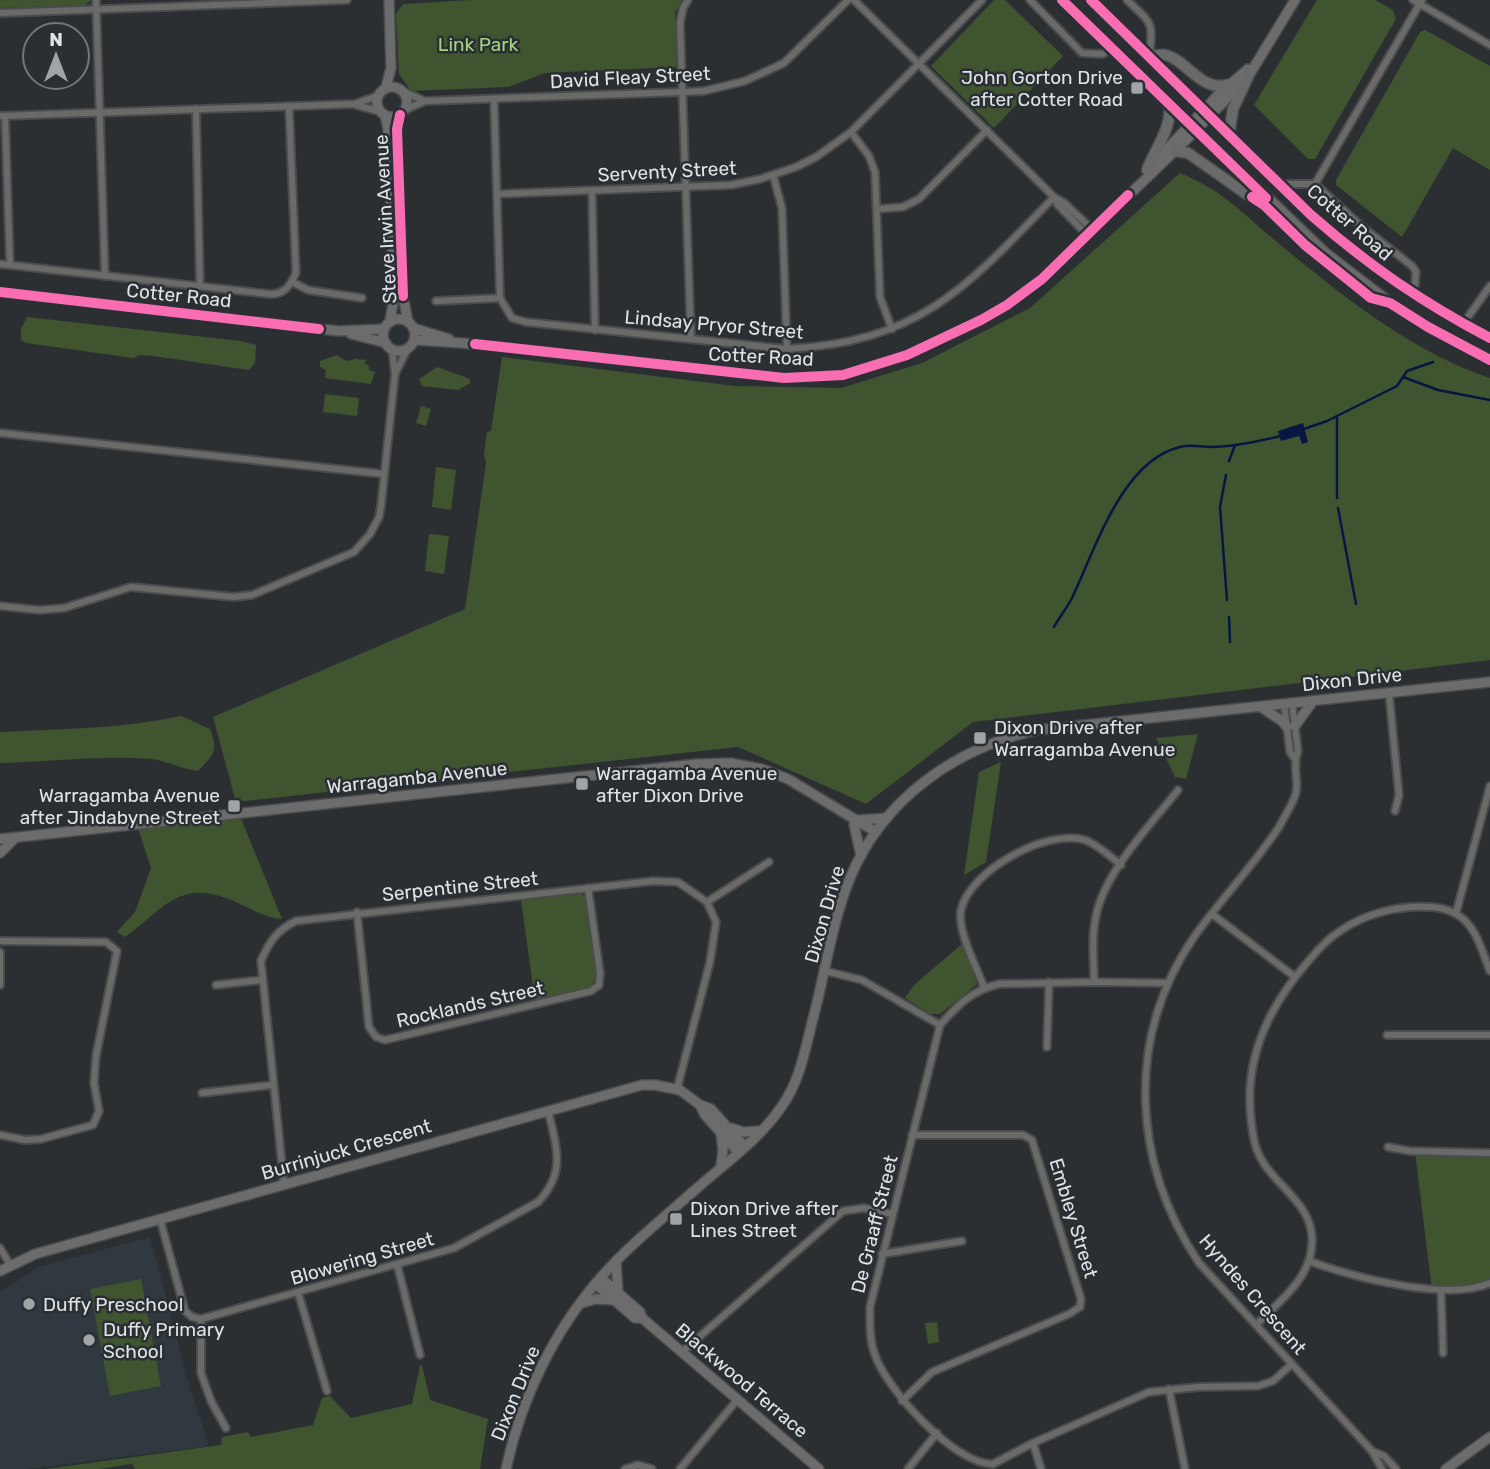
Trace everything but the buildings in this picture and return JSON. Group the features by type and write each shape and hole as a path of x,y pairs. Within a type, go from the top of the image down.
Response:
{"main road":[{"path":"389,0 391,68 386,88 378,96 377,104 383,114 402,112 407,100 391,68"},
{"path":"1062,0 1193,128"},
{"path":"1091,0 1207,113"},
{"path":"1229,135 1233,109 1248,77 1294,0"},
{"path":"1149,56 1166,55 1211,85 1221,87 1230,84"},
{"path":"1207,113 1230,84 1261,59"},
{"path":"1207,113 1248,77"},
{"path":"386,88 401,89"},
{"path":"1147,170 1169,124 1169,104"},
{"name":"Steve Irwin Avenue","path":"402,112 397,129 403,296 411,325"},
{"name":"Cotter Road","path":"1128,195 1147,170 1207,113 1340,241 1414,296 1490,338"},
{"name":"Steve Irwin Avenue","path":"383,114 388,129 394,297 387,326"},
{"name":"Cotter Road","path":"411,344 462,342 783,378 843,375 907,355 1007,305 1042,279 1175,151 1193,128"},
{"name":"Cotter Road","path":"1193,128 1304,235 1390,303 1490,360"},
{"path":"1175,151 1188,153 1264,205 1343,277 1371,298 1390,303"},
{"name":"Cotter Road","path":"0,294 339,331 389,346"},
{"path":"399,319 411,325 411,344 400,351 389,346 387,326 399,319"},
{"name":"Cotter Road","path":"411,325 462,342"},
{"name":"Cotter Road","path":"339,331 387,326"},
{"name":"Dixon Drive","path":"506,1469 531,1390 558,1337 580,1304 616,1262 741,1149 784,1103 798,1075 842,901 861,856 874,835 908,795 947,765 983,746 1009,736 1037,730 1490,682"},
{"path":"1260,706 1291,726 1313,701"},
{"name":"Warragamba Avenue","path":"0,839 698,764 730,763 762,769 788,779 874,835"},
{"path":"861,856 856,822 887,818"},
{"path":"0,853 16,837"},
{"name":"Burrinjuck Crescent","path":"0,1270 35,1254 642,1085 655,1084 677,1089 700,1105 711,1109 723,1129 741,1149"},
{"path":"721,1167 723,1129 743,1132 761,1130"},
{"path":"580,1304 616,1296 616,1262"},
{"name":"Blackwood Terrace","path":"598,1281 616,1296 635,1318 642,1318 819,1469"},
{"path":"1446,1469 1490,1437"}],"street":[{"path":"96,0 105,275"},
{"path":"0,13 347,0"},
{"path":"688,0 680,23 691,339"},
{"name":"David Fleay Street","path":"402,112 425,101 704,91 745,81 783,63 848,0"},
{"path":"854,0 1054,197 1058,205 1090,233"},
{"name":"Serventy Street","path":"497,194 731,185 774,175 816,157 852,132 982,0"},
{"path":"1030,0 1082,53 1102,54 1112,49"},
{"path":"1127,0 1150,23 1152,31 1149,56"},
{"path":"1315,184 1418,1 1490,45"},
{"name":"David Fleay Street","path":"401,89 425,101"},
{"path":"10,265 2,116 354,104 378,96"},
{"path":"436,301 499,298 494,99"},
{"path":"354,104 383,114"},
{"path":"0,264 278,294 286,290 296,273 289,106"},
{"path":"196,109 200,286"},
{"path":"877,209 903,207 919,199 986,131"},
{"path":"852,132 869,156 876,172 880,297 892,329"},
{"path":"774,175 782,208 787,349"},
{"path":"1280,184 1315,184 1361,226 1412,266 1416,272 1414,296"},
{"path":"592,191 595,330"},
{"name":"Lindsay Pryor Street","path":"499,298 512,318 526,323 787,349 856,341 892,329 924,314 975,277 1054,197"},
{"path":"292,282 308,290 362,298"},
{"path":"1463,324 1490,286"},
{"path":"395,374 411,344"},
{"path":"0,606 39,610 65,608 131,587 234,597 263,592 345,557 360,546 379,517 395,374 389,346"},
{"path":"0,433 384,474"},
{"path":"1389,693 1399,795 1395,811"},
{"name":"Hyndes Crescent","path":"1288,703 1290,752 1294,759 1296,793 1278,827 1194,938 1168,983 1152,1031 1145,1117 1151,1156 1165,1202 1199,1263 1372,1451 1382,1469"},
{"path":"1457,913 1490,786"},
{"path":"1094,982 1095,920 1101,897 1121,864 1178,790"},
{"path":"984,988 961,926 961,912 971,891 993,868 1014,854 1037,844 1071,838 1098,846 1121,864"},
{"path":"677,1089 710,962 716,922 707,902 769,862"},
{"name":"Serpentine Street","path":"284,1184 261,980 261,961 271,940 283,927 296,921 357,912 653,881 678,882 707,902"},
{"name":"Rocklands Street","path":"357,912 369,1027 376,1037 385,1040 592,991 599,985 600,973 588,888"},
{"path":"1257,1324 1294,1286 1310,1261 1312,1236 1302,1207 1267,1167 1257,1151 1250,1086 1259,1040 1275,1005 1295,977 1333,936 1364,918 1405,908 1432,908 1457,913 1464,918 1474,932 1490,971"},
{"path":"1212,914 1295,977"},
{"path":"0,941 106,942 117,951 96,1056 94,1083 99,1111 93,1125 41,1139 25,1140 0,1135"},
{"path":"0,952 0,985"},
{"path":"825,971 862,980 940,1025 958,1004 984,988 1012,983 1168,983"},
{"path":"216,985 261,980"},
{"path":"1047,1047 1049,982"},
{"name":"De Graaff Street","path":"940,1025 870,1307 872,1344 885,1376 902,1401 970,1460 993,1464 1134,1398 1158,1390 1258,1386 1273,1381 1292,1364"},
{"path":"1387,1035 1490,1035"},
{"path":"202,1093 272,1085"},
{"name":"Blowering Street","path":"201,1319 454,1248 538,1202 549,1191 559,1160 548,1110"},
{"name":"Embley Street","path":"902,1401 932,1372 1069,1314 1080,1307 1081,1299 1032,1140 1023,1135 912,1135"},
{"path":"1388,1147 1410,1151 1490,1153"},
{"path":"682,1352 843,1212 864,1208 892,1214"},
{"path":"160,1219 185,1311 192,1317 201,1319 201,1373 211,1401 226,1428"},
{"path":"882,1254 962,1241"},
{"path":"0,1248 10,1266"},
{"path":"1310,1261 1359,1276 1441,1291 1468,1290 1490,1283"},
{"path":"397,1264 420,1355"},
{"path":"1441,1291 1443,1353"},
{"path":"298,1292 327,1391"},
{"path":"1169,1389 1185,1469"},
{"path":"680,1469 737,1400"},
{"path":"908,1469 937,1433"},
{"path":"1033,1443 1041,1469"},
{"name":"Hyndes Crescent","path":"1372,1451 1384,1456 1396,1469"},
{"path":"625,1469 638,1465 652,1469"}],"shaded area":[{"name":"Duffy Primary School","path":"150,1237 190,1388 209,1446 27,1469 0,1469 0,1292 39,1267"}],"green space":[{"path":"0,0 91,0 85,5 0,8"},
{"name":"Link Park","path":"471,0 682,0 675,12 677,67 545,73 508,87 411,91 399,74 396,14 403,4"},
{"path":"994,0 1005,0 1063,56 994,128 931,66"},
{"path":"1317,0 1375,0 1393,10 1396,19 1315,159 1308,159 1254,105"},
{"path":"1425,30 1490,66 1490,170 1453,148 1402,237 1336,185 1336,180 1420,32"},
{"path":"1180,173 1207,186 1228,201 1374,318 1460,367 1490,378 1490,660 973,722 866,804 738,747 236,802 213,717 465,609 486,463 484,454 487,432 491,431 502,357 735,386 841,388 922,363 1030,308"},
{"path":"27,317 240,341 256,345 255,363 249,370 153,356 141,355 133,358 26,343 21,340 21,329"},
{"path":"337,355 346,361 366,360 369,370 375,372 371,384 325,378 326,370 320,367 320,361"},
{"path":"437,367 470,379 470,383 458,390 422,386 419,379"},
{"path":"325,394 359,398 357,416 323,412"},
{"path":"421,406 431,409 426,426 416,423"},
{"path":"436,467 456,470 451,510 432,507"},
{"path":"429,534 449,536 444,574 425,571"},
{"path":"181,716 210,729 213,737 213,753 198,771 157,760 132,758 0,763 0,732 113,726"},
{"path":"1198,734 1186,779 1175,777 1156,738"},
{"path":"1001,762 986,862 964,875 979,772"},
{"path":"240,816 282,919 264,915 217,895 187,894 163,906 125,937 117,932 135,912 151,868 138,828"},
{"path":"580,893 585,896 588,905 596,978 589,989 535,1001 521,900"},
{"path":"962,944 977,984 940,1014 931,1014 905,998 914,985"},
{"path":"1415,1152 1490,1155 1490,1283 1484,1287 1447,1293 1432,1290"},
{"path":"141,1279 161,1386 110,1396 90,1289"},
{"path":"937,1322 939,1342 928,1344 925,1323"},
{"path":"420,1365 430,1400 488,1419 480,1469 135,1469 132,1464 99,1469 46,1469 221,1445 222,1437 248,1432 251,1437 313,1425 322,1398 330,1396 351,1418 412,1404"}],"water":[{"path":"1303,423 1308,442 1302,444 1299,436 1281,441 1278,431"}],"waterway":[{"path":"1304,429 1327,421 1397,386 1407,371 1433,362"},
{"path":"1403,377 1438,390 1490,400"},
{"path":"1337,418 1337,498"},
{"path":"1054,627 1071,600 1112,510 1141,470 1159,456 1180,447 1229,446 1281,436"},
{"path":"1229,461 1235,445"},
{"path":"1226,475 1220,507 1227,600"},
{"path":"1338,508 1356,604"},
{"path":"1229,617 1230,642"}],"cycle path":[{"path":"1062,0 1266,198"},
{"path":"1091,0 1332,233 1419,297 1490,338"},
{"path":"400,115 397,129 403,296"},
{"path":"475,344 784,378 843,375 907,355 1007,305 1042,279 1128,195"},
{"path":"1252,197 1264,205 1305,245 1371,298 1390,303 1490,360"},
{"path":"0,292 319,329"}],"place":[{"name":"John Gorton Drive after Cotter Road","path":"1137,88"},
{"name":"Dixon Drive after Warragamba Avenue","path":"980,738"},
{"name":"Warragamba Avenue after Dixon Drive","path":"582,784"},
{"name":"Warragamba Avenue after Jindabyne Street","path":"234,806"},
{"name":"Dixon Drive after Lines Street","path":"676,1219"},
{"name":"Duffy Preschool","path":"29,1304"},
{"name":"Duffy Primary School","path":"89,1340"}]}
